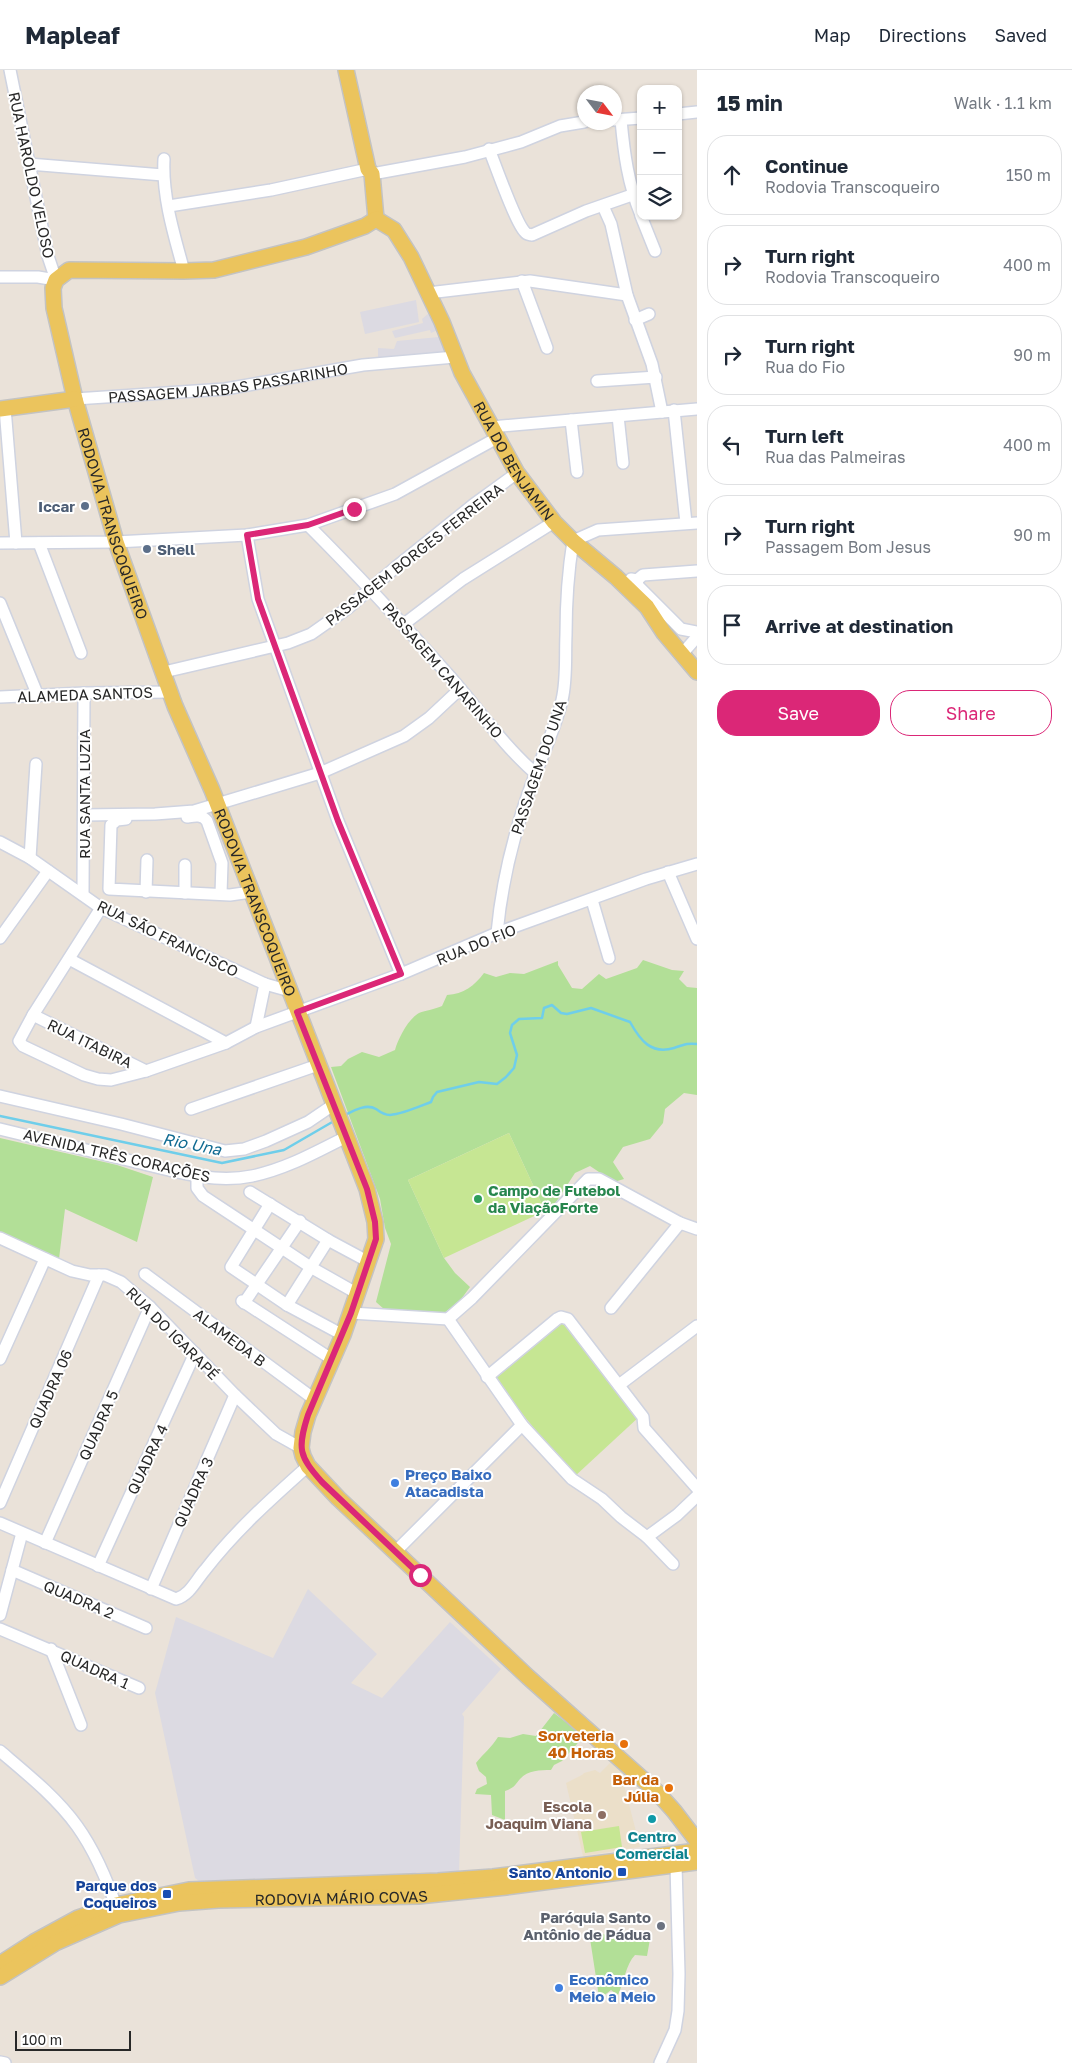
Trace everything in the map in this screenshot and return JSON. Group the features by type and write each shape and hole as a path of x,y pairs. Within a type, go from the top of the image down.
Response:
{"main road":[{"path":"56,280 63,274 76,269 184,272 214,270 305,241 366,226 376,219 370,172 346,70"},
{"name":"RUA DO BENJAMIN","path":"376,219 394,230 411,256 462,373 518,473 554,522 647,607 697,672"},
{"name":"RODOVIA TRANSCOQUEIRO","path":"56,280 53,297 54,308 74,399 116,542 170,692 217,805 367,1189 375,1222 376,1239 369,1262 333,1360 314,1399 303,1432 301,1448"},
{"name":"PASSAGEM JARBAS PASSARINHO","path":"2,409 74,399"},
{"path":"301,1448 308,1466 338,1498 528,1677 657,1792 697,1841"},
{"name":"RODOVIA MÁRIO COVAS","path":"0,1964 65,1925 189,1890 456,1880 697,1851"},
{"name":"RODOVIA MÁRIO COVAS","path":"0,1976 55,1943 117,1910 218,1900 418,1896 506,1887 697,1862"}],"street":[{"name":"RUA HAROLDO VELOSO","path":"10,70 48,256 56,280"},
{"path":"682,114 697,112"},
{"path":"622,120 637,118"},
{"path":"169,206 465,157 489,149 522,142 560,126 577,123"},
{"path":"620,130 632,195 637,207"},
{"path":"489,149 523,230 527,234 532,235 586,211 632,195"},
{"path":"164,158 163,175 184,272"},
{"path":"30,164 163,175"},
{"path":"603,206 611,224 627,295 656,377 662,412"},
{"path":"643,220 655,251"},
{"path":"0,277 38,277 56,280"},
{"path":"428,293 522,281 596,289 627,295"},
{"path":"522,281 547,348"},
{"path":"635,320 649,314"},
{"name":"PASSAGEM JARBAS PASSARINHO","path":"74,399 225,389 363,365 455,356"},
{"path":"597,381 656,377"},
{"path":"2,409 16,543"},
{"path":"0,543 116,542 247,535 308,525 395,494 494,433 571,420 697,409"},
{"path":"573,541 598,530 692,523 674,410"},
{"path":"618,416 623,463"},
{"path":"571,420 577,472"},
{"name":"PASSAGEM BORGES FERREIRA","path":"164,672 288,643 318,629 334,620 473,505 518,473"},
{"path":"404,624 463,579 554,522"},
{"name":"PASSAGEM CANARINHO","path":"308,525 371,588 520,759 536,773"},
{"path":"247,535 258,599 320,773 401,974"},
{"name":"PASSAGEM DO UNA","path":"497,933 499,907 514,840 536,773 553,733 563,697 568,572 573,541"},
{"path":"39,542 81,653"},
{"path":"616,577 637,580 643,575 697,571"},
{"path":"637,580 638,586 681,629 697,632"},
{"path":"0,603 38,696"},
{"path":"682,654 697,637"},
{"path":"84,815 163,814 194,811 320,773 404,736 429,718 460,688"},
{"name":"ALAMEDA SANTOS","path":"0,697 84,693 170,692"},
{"name":"RUA SANTA LUZIA","path":"84,693 84,895"},
{"path":"30,858 36,764"},
{"path":"221,894 222,863 204,818 199,816 117,820 111,825 109,889 221,894 251,892"},
{"name":"RUA SÃO FRANCISCO","path":"0,842 30,858 101,908 264,984 290,991"},
{"path":"146,892 147,860"},
{"path":"185,864 185,893"},
{"name":"RUA DO FIO","path":"33,1015 21,1034 19,1041 23,1046 84,1075 98,1080 111,1080 226,1043 256,1027 401,974 497,933 668,872 697,864"},
{"path":"0,938 48,871"},
{"path":"668,872 697,939"},
{"path":"592,900 609,958"},
{"path":"33,1015 101,908"},
{"path":"69,959 226,1043"},
{"path":"256,1027 264,984"},
{"name":"RUA ITABIRA","path":"33,1015 146,1070"},
{"path":"191,1109 318,1064"},
{"name":"AVENIDA TRÊS CORAÇÕES","path":"0,1096 121,1124 225,1151 244,1149 266,1141 334,1108"},
{"name":"AVENIDA TRÊS CORAÇÕES","path":"0,1129 197,1176 226,1179 250,1177 276,1170 345,1134"},
{"path":"197,1176 197,1188 203,1196 312,1268 358,1294"},
{"path":"351,1313 448,1319 472,1298 588,1179 599,1179 680,1223 697,1228"},
{"path":"250,1192 300,1221 328,1240 369,1262"},
{"path":"270,1204 231,1267 287,1305 343,1335"},
{"path":"300,1221 283,1248 243,1302 333,1360"},
{"path":"611,1308 680,1223"},
{"name":"RUA DO IGARAPÉ","path":"0,1238 81,1274 99,1275 114,1278 121,1282 150,1307 235,1395 276,1434 301,1448"},
{"path":"287,1305 328,1240"},
{"path":"0,1358 45,1259"},
{"name":"ALAMEDA B","path":"145,1274 314,1399"},
{"name":"QUADRA 06","path":"0,1503 99,1275"},
{"name":"QUADRA 5","path":"44,1543 150,1307"},
{"path":"487,1377 557,1319 568,1318 643,1417 642,1423 644,1428 697,1488"},
{"path":"448,1319 522,1425 572,1479 602,1499 647,1537 673,1564"},
{"path":"619,1385 697,1326"},
{"name":"QUADRA 4","path":"98,1566 195,1353"},
{"name":"QUADRA 3","path":"150,1589 235,1395"},
{"path":"396,1551 522,1425"},
{"path":"0,1523 176,1599 187,1593 223,1548 254,1515 308,1466"},
{"path":"647,1537 677,1515 697,1496"},
{"path":"0,1615 22,1533"},
{"name":"QUADRA 2","path":"12,1570 146,1628"},
{"name":"QUADRA 1","path":"0,1629 51,1649 139,1688"},
{"name":"QUADRA 1","path":"51,1649 81,1725"},
{"path":"0,1751 49,1795 76,1826 99,1865 117,1910"},
{"path":"660,2063 670,2043 677,2020 680,1974 676,1865"},
{"path":"0,2062 5,2063"}],"shaded area":[{"path":"416,300 419,322 365,334 360,312"},
{"path":"428,314 438,330 431,333 430,330 395,338 392,331 423,323 422,319"},
{"path":"439,337 446,351 378,364 378,348 394,349 397,341"},
{"path":"308,1589 377,1654 351,1683 382,1698 450,1622 501,1669 462,1714 464,1717 459,1872 417,1872 403,1881 203,1884 195,1878 155,1693 176,1617 273,1658"},
{"name":"Escola Joaquim Viana","path":"611,1762 631,1779 623,1781 640,1847 583,1856 566,1783 584,1773 595,1770 600,1773"}],"green space":[{"path":"643,960 672,970 684,971 679,979 687,987 697,988 697,1095 684,1093 665,1109 663,1123 650,1139 623,1147 613,1162 624,1179 614,1182 590,1166 575,1173 549,1213 545,1211 509,1133 408,1180 444,1258 455,1273 470,1287 459,1302 444,1313 385,1310 376,1302 391,1244 385,1228 380,1199 331,1067 341,1066 348,1059 362,1052 379,1057 395,1050 398,1040 415,1016 421,1012 442,1006 447,995 459,993 468,988 484,973 496,977 510,973 524,974 558,961 558,965 572,988 582,989 599,974 606,979 637,968"},
{"name":"Campo de Futebol da ViaçãoForte","path":"509,1133 545,1211 444,1258 408,1180"},
{"path":"0,1138 117,1165 153,1177 137,1242 65,1209 59,1259 0,1233"},
{"path":"562,1318 640,1416 574,1477 492,1377"},
{"path":"554,1713 584,1736 562,1761 554,1765 551,1770 530,1772 505,1791 505,1820 492,1815 491,1795 475,1794 477,1789 487,1784 486,1777 479,1771 476,1763 498,1737 510,1738 523,1734 536,1736"},
{"path":"619,1826 622,1847 585,1853 581,1832"},
{"path":"648,1931 650,1939 647,1956 635,1955 632,1959 618,1995 611,1990 602,1997 599,1997 589,1932 627,1938"}],"waterway":[{"name":"Rio Una","path":"343,1116 360,1108 368,1107 386,1114 395,1114 431,1102 437,1092 479,1082 497,1084 514,1068 517,1055 510,1033 512,1025 519,1019 542,1018 544,1008 552,1005 561,1013 567,1014 591,1008 630,1022 642,1040 653,1048 666,1050 687,1044 697,1044"},
{"name":"Rio Una","path":"0,1116 222,1163 284,1150 334,1121"}],"place":[{"name":"Iccar","path":"85,506"},
{"name":"Shell","path":"147,549"},
{"name":"Campo de Futebol da ViaçãoForte","path":"478,1199"},
{"name":"Preço Baixo Atacadista","path":"395,1483"},
{"name":"Sorveteria 40 Horas","path":"624,1744"},
{"name":"Bar da Júlia","path":"669,1788"},
{"name":"Escola Joaquim Viana","path":"602,1815"},
{"name":"Centro Comercial","path":"652,1819"},
{"name":"Santo Antonio","path":"622,1872"},
{"name":"Parque dos Coqueiros","path":"167,1894"},
{"name":"Paróquia Santo Antônio de Pádua","path":"661,1926"},
{"name":"Econômico Meio a Meio","path":"559,1988"}],"route":[{"path":"354,509 308,525 247,535 258,599 338,821 401,974 297,1012 367,1189 375,1222 376,1239 333,1360 308,1415 301,1448 308,1466 322,1482 420,1575"}]}
